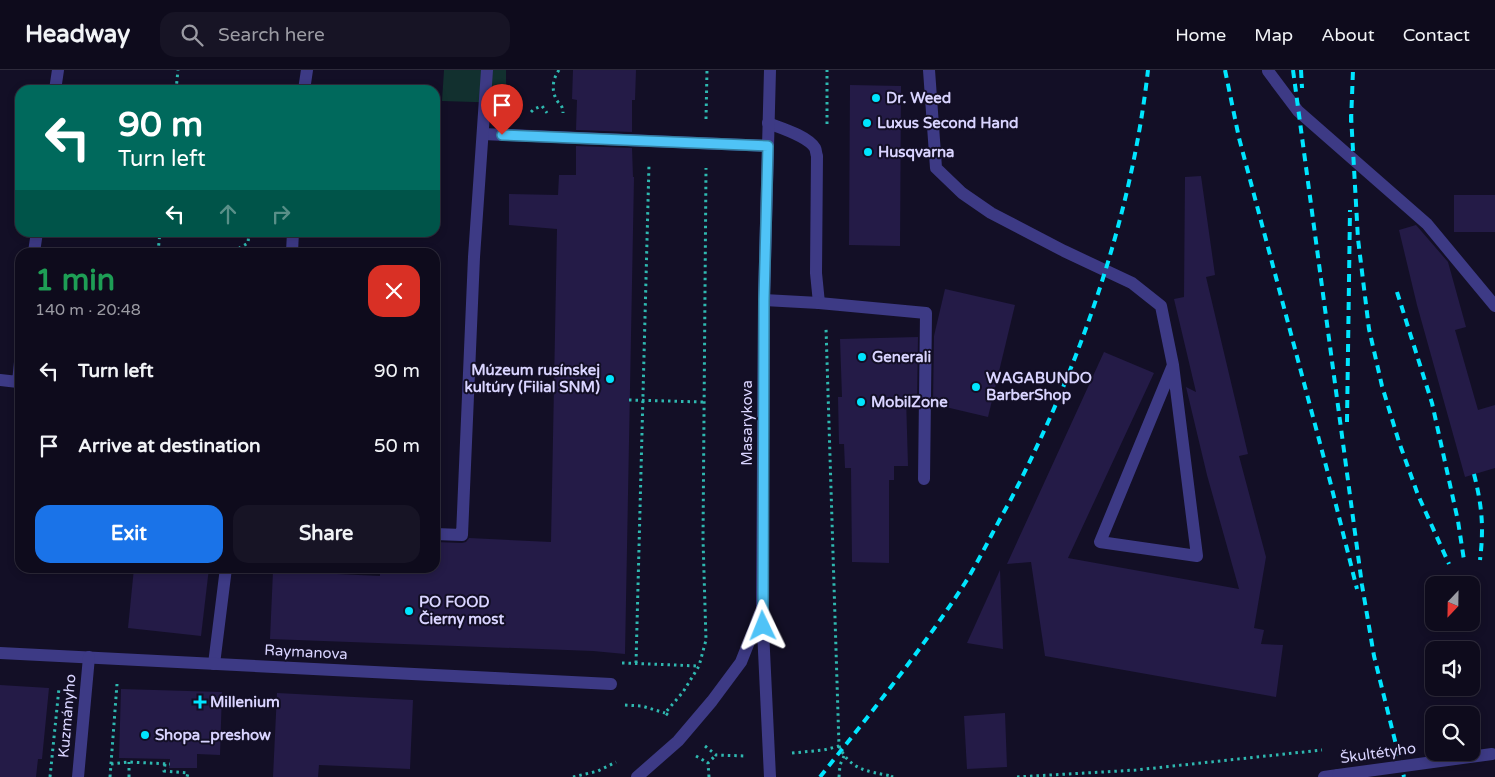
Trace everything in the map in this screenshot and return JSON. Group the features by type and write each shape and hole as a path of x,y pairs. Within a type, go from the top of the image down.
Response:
{"street":[{"path":"56,85 58,70"},
{"path":"305,85 307,70"},
{"path":"440,534 462,535 474,257 487,70"},
{"name":"Masarykova","path":"770,70 764,300 762,609 770,777"},
{"path":"929,70 936,168 962,193 991,213 1064,251 1132,283 1161,306 1172,365 1197,556 1100,542 1172,365"},
{"path":"1268,71 1298,111 1427,224 1495,306"},
{"path":"768,123 808,140 815,148 817,156 816,273 822,304"},
{"path":"483,134 768,146"},
{"path":"764,300 926,313 924,479"},
{"path":"0,380 15,382"},
{"path":"214,664 225,573"},
{"path":"637,777 688,731 712,701 741,662 762,609"},
{"name":"Raymanova","path":"0,653 611,684"},
{"name":"Kuzmányho","path":"78,777 89,657"},
{"name":"Škultétyho","path":"1324,777 1494,754"}],"path":[{"path":"176,85 178,70"},
{"path":"559,70 555,76 554,94 564,108 564,116 560,118"},
{"path":"707,70 704,402 706,640 699,666 683,692 665,713 708,749"},
{"path":"827,70 827,128"},
{"path":"529,114 534,109 542,106 552,117"},
{"path":"636,663 649,140"},
{"path":"240,248 248,243 249,237"},
{"path":"822,304 839,746 850,763 892,777"},
{"path":"629,400 704,402"},
{"path":"620,662 699,666"},
{"path":"50,777 60,681"},
{"path":"110,777 116,684"},
{"path":"1017,777 1136,770 1327,750"},
{"path":"709,777 708,763 716,755"},
{"path":"839,777 840,765 844,756"},
{"path":"699,758 708,763"},
{"path":"111,764 129,762 170,764"},
{"path":"129,762 129,777"},
{"path":"165,764 164,771 188,773 187,777"}],"green space":[{"path":"444,70 506,70 506,103 442,101"}],"building":[{"path":"573,70 636,70 635,100 632,100 632,132 576,130 577,100 572,99"},
{"path":"850,85 901,86 900,246 849,245"},
{"path":"576,146 632,148 634,177 625,654 593,651 270,639 273,573 380,576 380,573 440,573 440,542 462,543 466,542 469,538 551,542 557,229 509,225 509,194 558,195 559,175 576,175"},
{"path":"1201,176 1215,275 1206,277 1248,454 1239,456 1266,557 1254,628 1264,630 1261,644 1283,645 1276,697 1045,656 1031,562 1007,564 1104,352 1154,373 1068,558 1239,589 1207,475 1186,387 1196,392 1174,299 1184,297 1185,177"},
{"path":"1454,195 1495,195 1495,232 1454,232"},
{"path":"1416,225 1448,262 1466,327 1455,330 1478,410 1495,405 1495,468 1465,477 1417,305 1399,230"},
{"path":"945,289 1015,305 988,417 933,404 934,336"},
{"path":"918,337 917,400 906,397 908,466 894,466 894,480 889,480 889,563 852,562 851,468 845,468 844,444 839,444 838,397 842,397 840,339"},
{"path":"1000,570 1003,649 967,643"},
{"path":"134,573 208,573 201,636 128,628"},
{"path":"0,685 49,688 42,759 38,759 36,777 0,777"},
{"path":"121,689 222,692 220,755 197,754 197,768 169,768 170,759 119,758"},
{"path":"277,693 413,700 410,769 319,765 318,777 273,777"},
{"path":"1005,713 1007,767 967,769 964,716"}],"railway":[{"path":"820,777 913,658 965,583 1009,503 1034,452 1058,400 1079,346 1115,238 1129,182 1148,70"},
{"path":"1225,70 1239,138 1357,589"},
{"path":"1293,70 1362,585 1374,656 1404,777"},
{"path":"1301,70 1302,88"},
{"path":"1351,122 1353,70"},
{"path":"1351,115 1358,239 1369,329 1382,386 1399,442 1418,495 1449,564"},
{"path":"1347,422 1350,210"},
{"path":"1397,292 1432,403 1458,521 1464,560"},
{"path":"1474,474 1482,517 1480,560"}],"place":[{"name":"Dr. Weed","path":"876,98"},
{"name":"Luxus Second Hand","path":"867,123"},
{"name":"Husqvarna","path":"868,152"},
{"name":"Generali","path":"862,357"},
{"name":"Múzeum rusínskej kultúry (Filial SNM)","path":"610,379"},
{"name":"WAGABUNDO BarberShop","path":"976,387"},
{"name":"MobilZone","path":"861,402"},
{"name":"PO FOOD Čierny most","path":"409,611"},
{"name":"Millenium","path":"200,702"},
{"name":"Shopa_preshow","path":"145,735"}],"route":[{"path":"502,135 768,146 764,300 763,626"}]}
